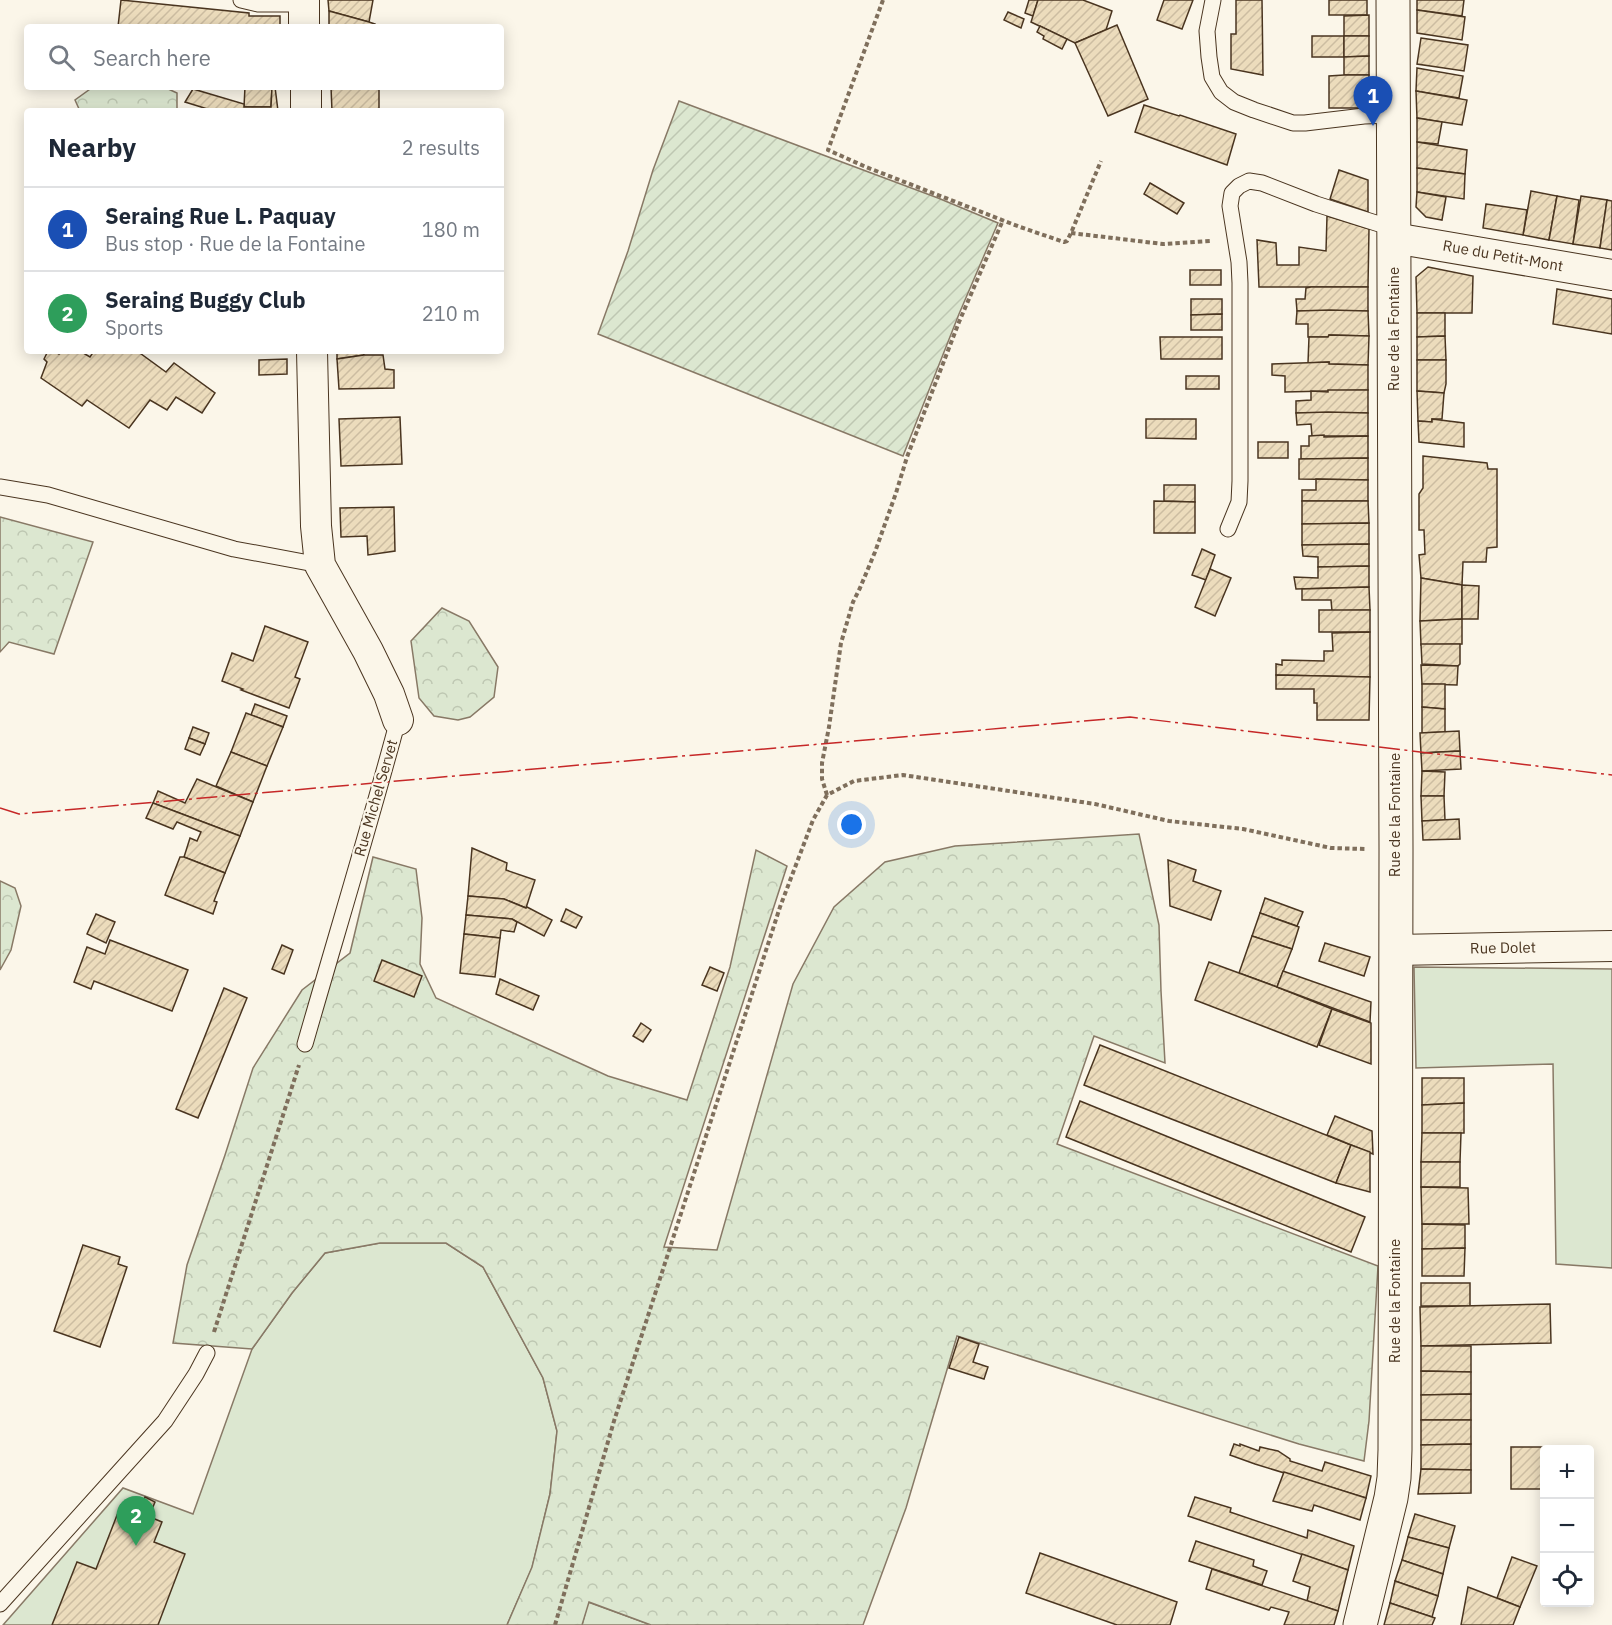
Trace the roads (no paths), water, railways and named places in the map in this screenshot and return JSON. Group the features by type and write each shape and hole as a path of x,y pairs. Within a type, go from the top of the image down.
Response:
{"street":[{"name":"Rue de la Fontaine","path":"1359,1625 1394,1478 1396,850 1393,0"},
{"path":"306,90 306,108"},
{"name":"Rue du Petit-Mont","path":"1394,231 1612,275"},
{"name":"Rue Michel Servet","path":"312,354 316,526 320,565 368,651 389,694 398,720"},
{"name":"Rue Dolet","path":"1395,950 1612,946"}],"lane":[{"path":"241,0 304,10"},
{"path":"1213,0 1207,31 1212,76 1221,92 1234,102 1293,123 1394,115"},
{"path":"1228,529 1239,502 1240,481 1240,283 1230,206 1232,193 1249,181 1262,183 1394,231"},
{"path":"0,487 48,495 234,549 320,565"},
{"name":"Rue Michel Servet","path":"305,1044 398,720"},
{"path":"0,1604 165,1421 207,1353"}],"place":[{"name":"Seraing Rue L. Paquay","path":"1373,126"},
{"name":"Seraing Buggy Club","path":"136,1546"}]}
